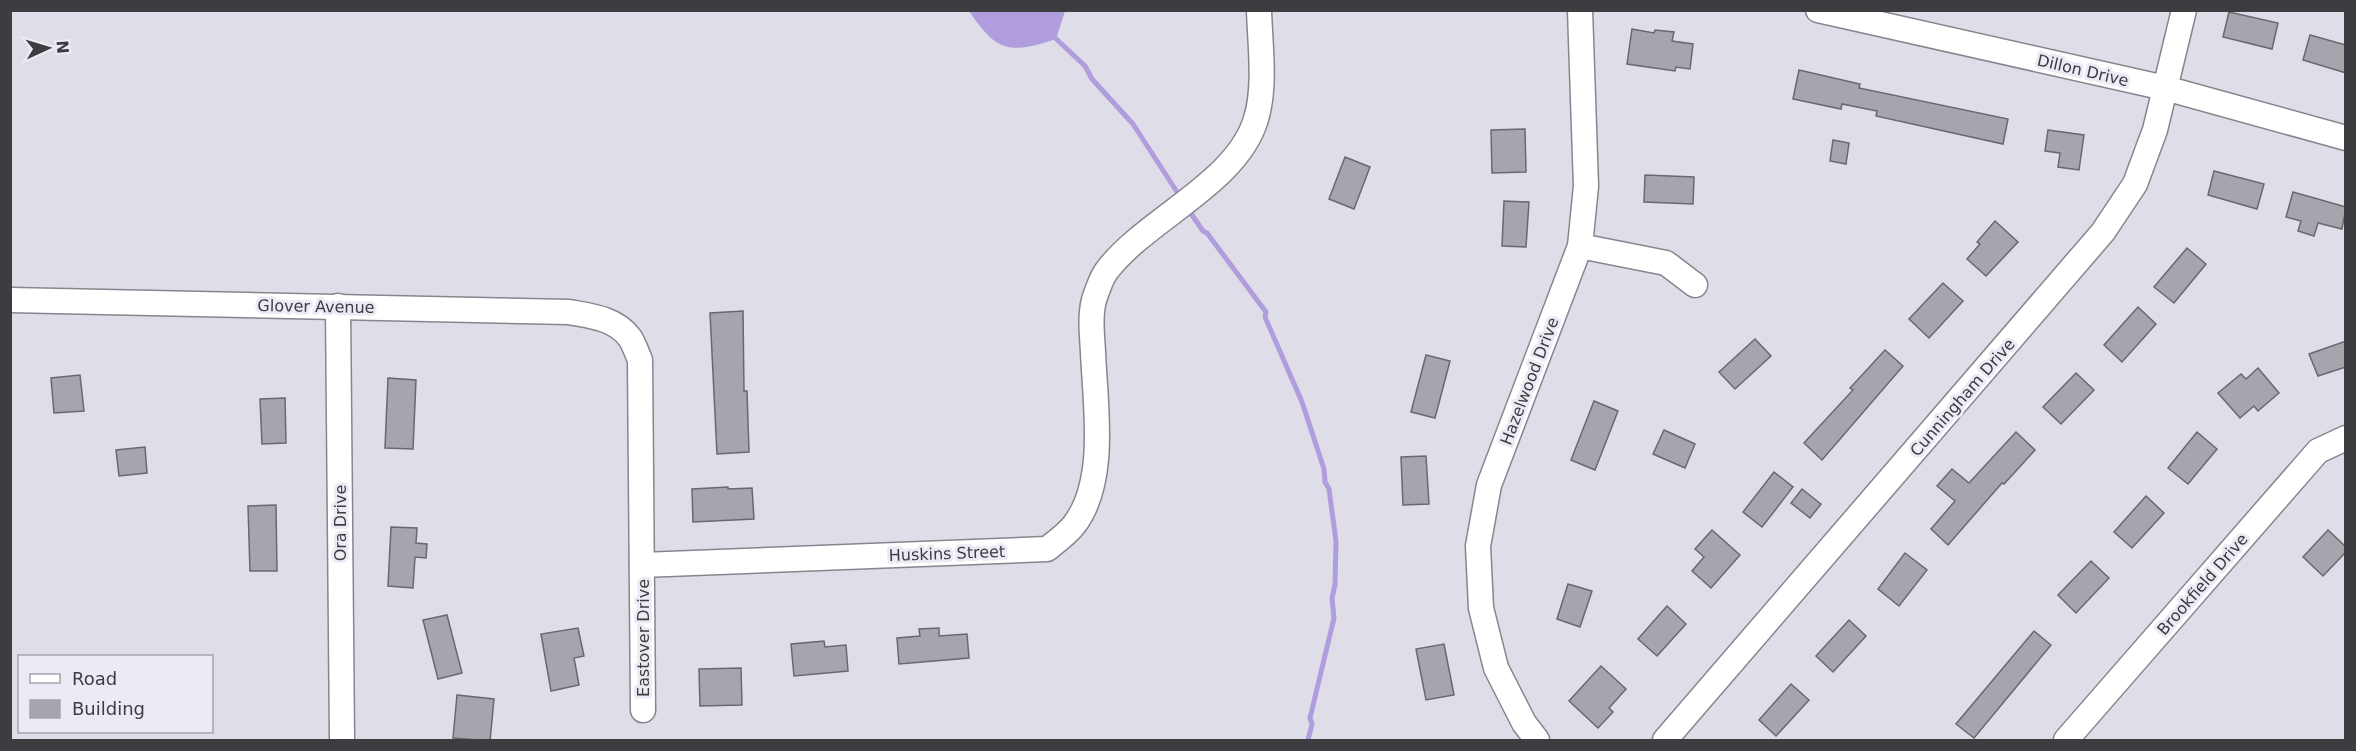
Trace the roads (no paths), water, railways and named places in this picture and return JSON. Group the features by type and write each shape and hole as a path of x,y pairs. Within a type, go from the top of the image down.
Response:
{"street":[{"name":"Huskins Street","path":"642,565 1047,549 1074,525 1091,492 1097,439 1091,326 1095,297 1106,271 1125,249 1221,172 1243,148 1257,119 1261,87 1259,10"},
{"name":"Hazelwood Drive","path":"1537,741 1524,723 1496,668 1481,608 1478,546 1489,485 1580,246 1586,186 1580,10"},
{"name":"Dillon Drive","path":"1818,10 2165,88 2346,138"},
{"name":"Cunningham Drive","path":"1665,741 2103,232 2135,184 2155,130 2184,10"},
{"path":"1580,246 1666,263 1695,285"},
{"name":"Glover Avenue","path":"10,300 569,312 602,318 619,327 630,338 640,360 642,565"},
{"name":"Ora Drive","path":"338,306 342,741"},
{"name":"Brookfield Drive","path":"2067,741 2318,451 2346,438"},
{"name":"Eastover Drive","path":"642,565 643,710"}],"waterway":[{"path":"1052,35 1085,66 1092,79 1133,124 1181,198"},
{"path":"1188,209 1266,312 1265,317 1302,402 1329,489 1336,541 1335,585 1332,598 1334,618 1310,718 1312,724 1308,740"}]}
